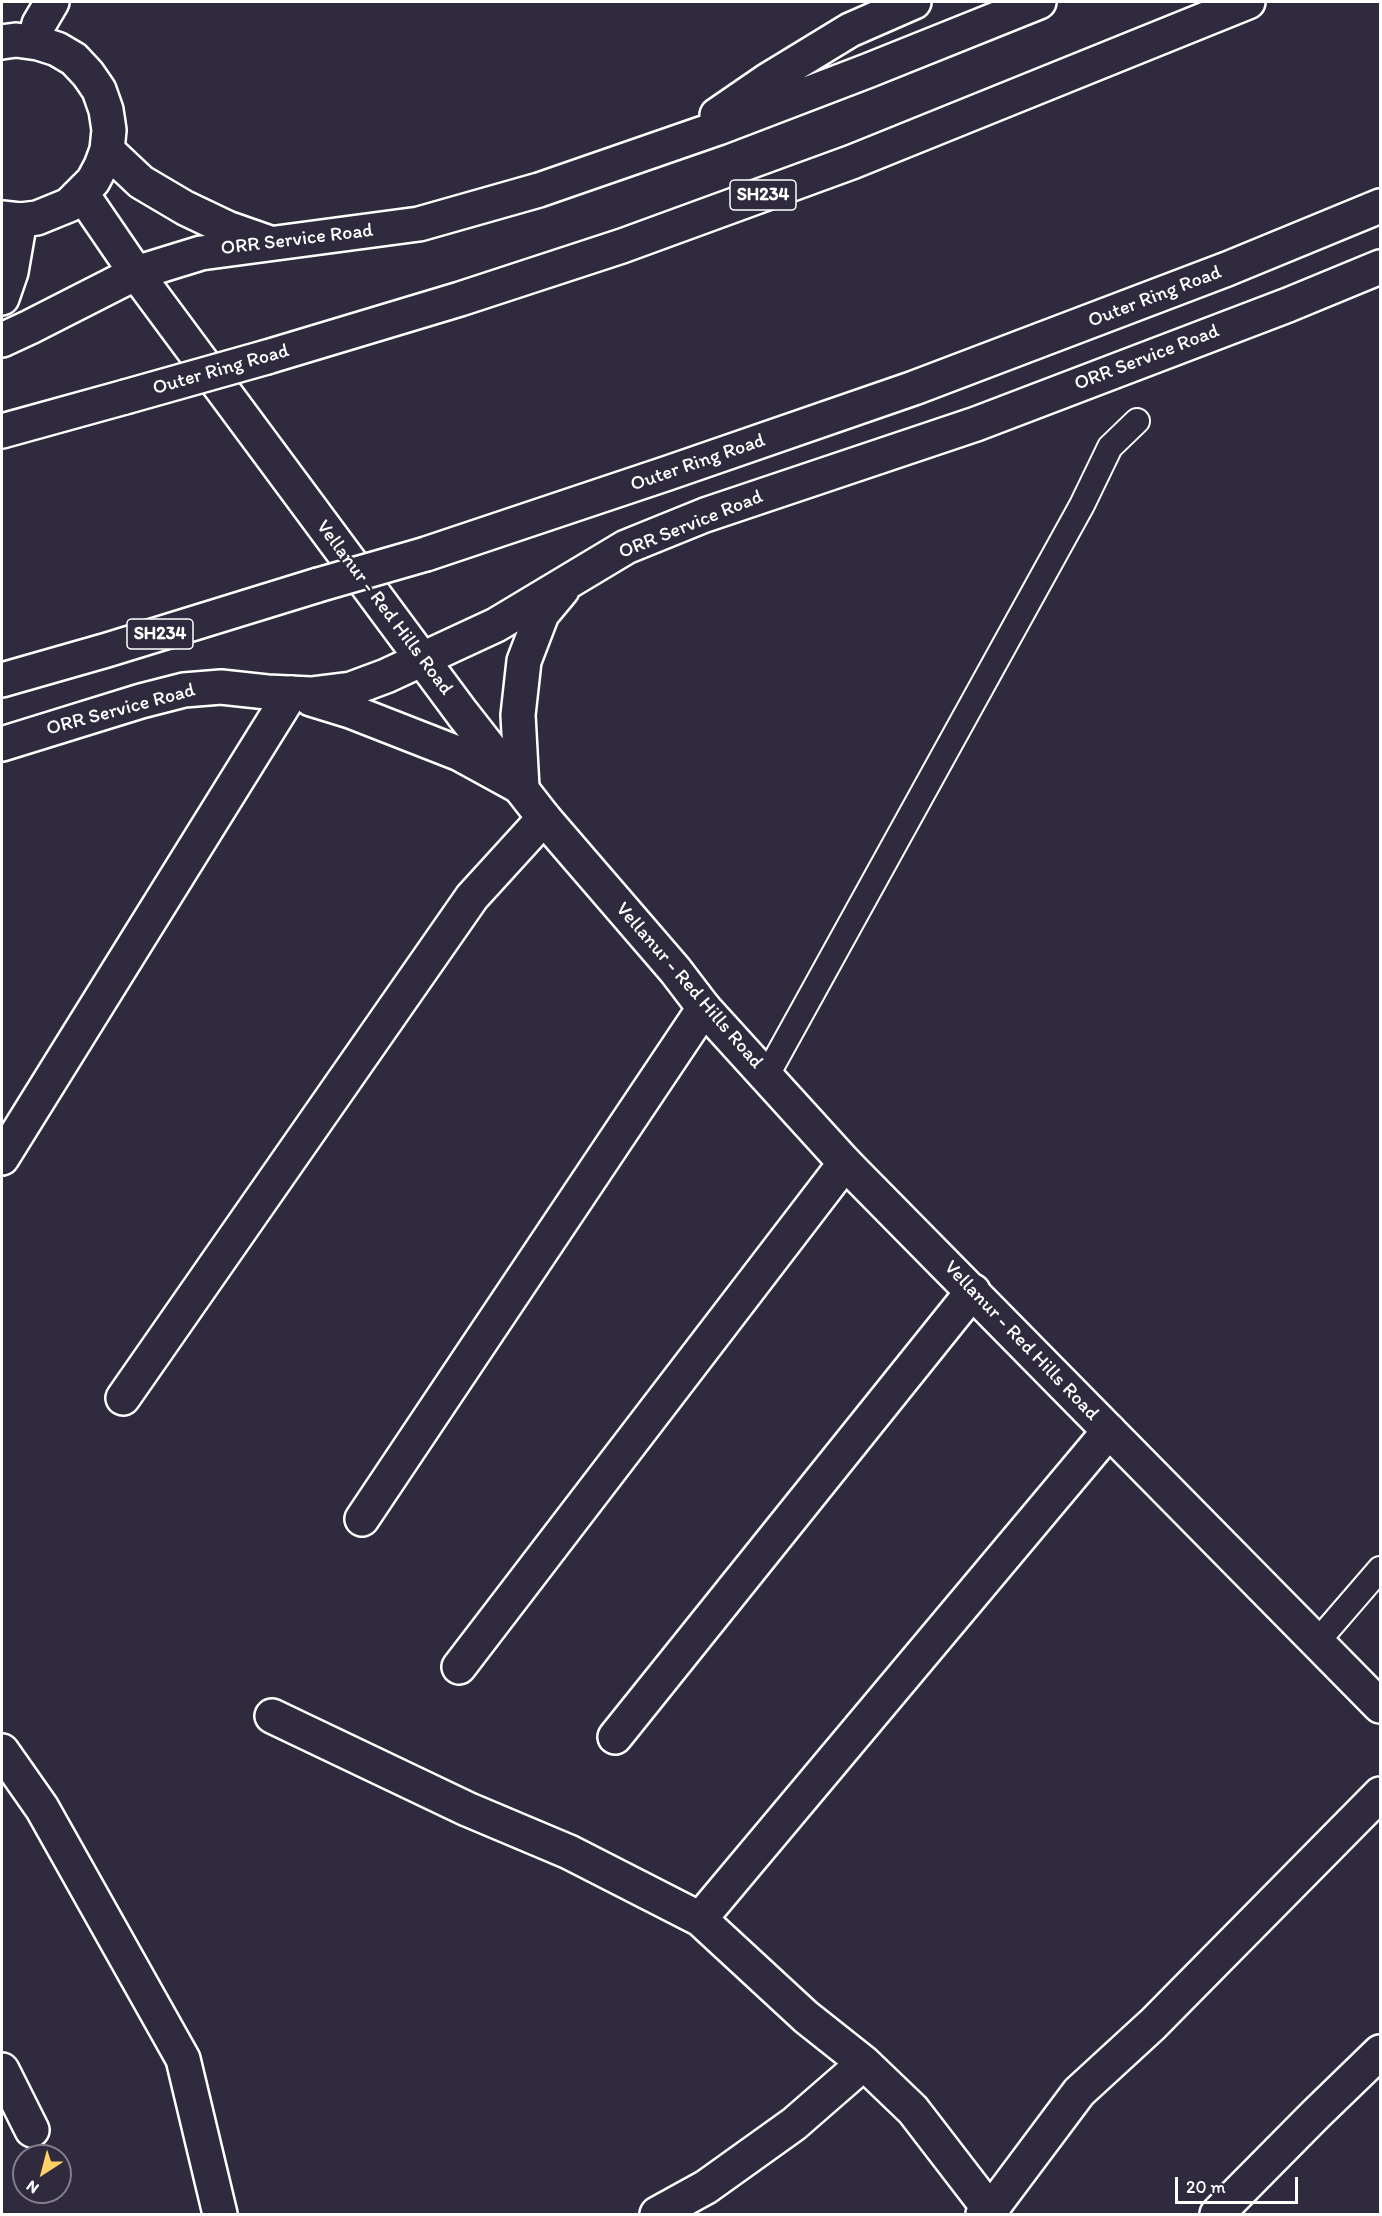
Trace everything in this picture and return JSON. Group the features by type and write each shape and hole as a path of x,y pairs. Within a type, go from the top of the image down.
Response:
{"main road":[{"path":"34,42 39,24 52,2"},
{"path":"678,142 768,80 850,30 914,2"},
{"name":"ORR Service Road","path":"2,340 136,273 201,253 418,224 539,190 678,142 867,71 1039,2"},
{"name":"Outer Ring Road","path":"2,431 267,357 460,299 677,226 852,162 1248,2"},
{"path":"2,42 16,40 34,42 57,49 74,59 99,90 106,110 109,130 107,150 101,166 93,181 82,194 69,205 53,213 37,218 11,219 11,272 2,298"},
{"path":"107,150 141,182 185,208 227,228 271,244"},
{"name":"Vellanur - Red Hills Road","path":"82,194 136,273 544,818 675,970 704,1008 845,1162 1380,1706"},
{"name":"Outer Ring Road","path":"2,680 426,554 668,473 914,388 1227,269 1380,206"},
{"name":"ORR Service Road","path":"2,744 141,700 184,690 221,687 311,694 351,689 386,676 496,625 626,547 705,515 976,424 1288,305 1380,267"},
{"path":"522,788 518,715 524,661 542,614 569,582"},
{"path":"2,1158 291,693 350,711 460,754 522,788"},
{"path":"123,1398 472,897 544,818"},
{"path":"362,1519 704,1008"},
{"path":"459,1667 845,1162"},
{"path":"615,1737 973,1291"},
{"path":"700,1919 1109,1431"},
{"path":"272,1716 467,1809 570,1852 700,1919 806,2017 864,2063 913,2110 988,2213 1079,2092 1153,2024 1380,1794"},
{"path":"2,1751 42,1808 183,2059 220,2214"},
{"path":"1217,2214 1380,2052"},
{"path":"657,2214 706,2187 794,2124 864,2063"},
{"path":"2,2070 32,2130"}],"lane":[{"path":"767,1075 1082,505 1110,447 1137,421"},
{"path":"1317,1642 1380,1569"}]}
